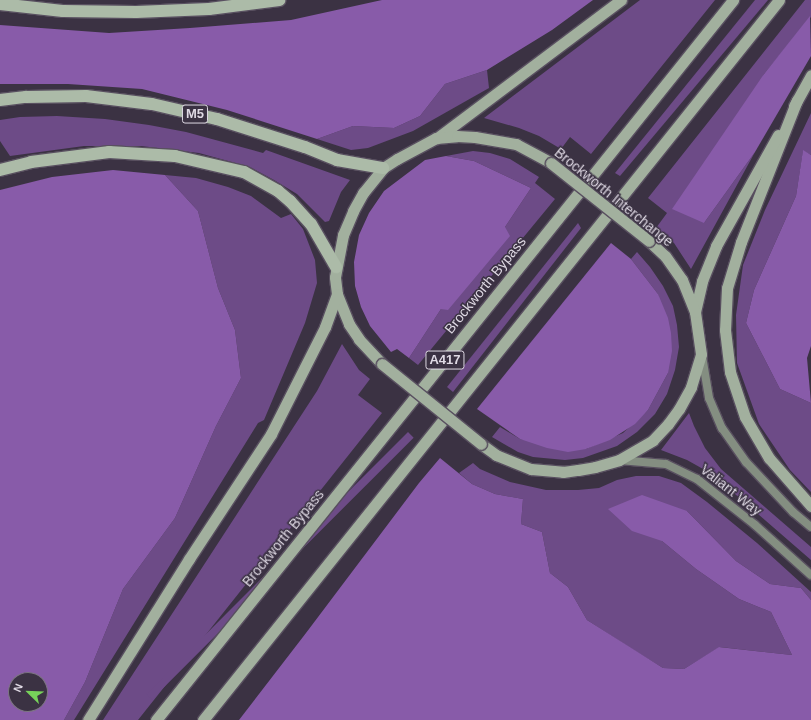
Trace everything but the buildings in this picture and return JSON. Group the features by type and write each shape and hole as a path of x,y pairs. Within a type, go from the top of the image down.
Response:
{"highway":[{"path":"0,4 63,11 136,12 209,9 279,0"},
{"path":"436,138 621,0"},
{"name":"Brockworth Bypass","path":"156,720 733,0"},
{"name":"A417","path":"203,720 779,0"},
{"path":"695,312 702,280 716,246 811,75"},
{"name":"M5","path":"0,100 26,97 86,96 152,104 217,119 305,147 337,160 383,168"},
{"path":"797,100 741,242 727,288 725,330 730,372 745,417 769,458 811,506"},
{"name":"Brockworth Interchange","path":"458,136 494,139 516,144 551,163 665,256 682,280 695,312 701,354 691,387 680,409 653,440 618,460 595,467 578,470 547,471 514,463 496,455 481,444 382,364 359,339 349,324 337,294 336,267 343,235 362,193 383,168 396,159 436,138 458,136"},
{"path":"0,170 31,162 109,152 175,156 244,172 278,191 294,206 317,233 336,267"},
{"path":"88,720 188,560 271,434 325,327 337,294"}],"main road":[{"name":"Valiant Way","path":"701,354 709,398 722,428 746,462 793,512 811,527"},
{"name":"Valiant Way","path":"618,460 666,464 697,479 754,524 811,575"}],"shaded area":[{"path":"382,0 593,0 552,30 487,70 445,84 420,116 394,128 353,126 317,139 227,110 142,89 68,84 0,84 0,25 109,33 190,28 291,20"},
{"path":"640,0 715,0 591,154 570,137 561,149 539,136 519,128 484,118"},
{"path":"755,0 768,0 620,176 615,173"},
{"path":"805,0 811,0 811,17 764,74 704,223 755,152 691,269 674,243 656,228 667,213 648,198"},
{"path":"810,16 811,56 755,152 704,223 672,209 764,74"},
{"path":"487,70 489,88 413,131 368,148 351,150 317,139 353,126 394,128 420,116 445,84"},
{"path":"811,113 811,155 803,151 796,196 754,290 746,323 780,389 811,403 811,492 790,470 759,424 737,363 736,315 743,265 765,210"},
{"path":"57,116 105,119 186,132 263,153 266,150 350,180 341,192 329,221 325,222 297,194 274,180 250,167 199,153 141,146 84,146 10,156 0,141 0,120 20,117"},
{"path":"803,150 811,155 811,346 807,358 811,403 780,389 746,323 754,290 796,196"},
{"path":"473,151 490,153 510,159 539,177 535,183 555,199 418,365 409,358 441,309 505,227 531,188 474,161 446,156"},
{"path":"446,156 474,161 531,188 505,227 510,236 448,310 441,309 409,358 397,349 391,352 370,326 361,307 355,286 354,262 359,235 369,213 384,191 425,160"},
{"path":"113,170 165,175 198,211 218,288 235,330 241,378 216,426 175,518 123,589 85,682 64,720 0,720 0,190 52,177"},
{"path":"165,175 196,178 228,187 251,196 281,218 291,214 303,229 315,260 317,283 305,323 264,420 258,423 74,720 64,720 85,682 123,589 175,518 216,426 241,378 235,330 218,288 198,211"},
{"path":"578,223 581,228 453,392 447,387"},
{"path":"611,243 631,259 658,294 668,318 671,333 672,351 668,373 648,410 635,424 610,440 586,449 568,452 547,448 520,439 477,409"},
{"path":"637,252 650,267 663,286 673,306 677,325 679,347 675,370 667,394 655,414 637,432 617,446 583,458 565,460 533,457 518,452 492,437 500,427 520,439 586,449 623,433 648,410 668,373 658,294 631,259"},
{"path":"342,344 359,370 370,379 358,395 382,413 138,720 103,720 317,391"},
{"path":"689,413 705,448 721,469 811,547 811,560 712,474 687,460 661,450"},
{"path":"408,432 414,438 152,699 146,694"},
{"path":"440,458 472,484 495,494 523,499 521,524 542,532 550,573 568,587 587,620 663,668 684,669 719,647 792,655 771,612 739,599 696,569 662,541 632,531 608,509 642,495 687,511 736,561 770,584 801,588 811,600 811,720 239,720 419,483"},
{"path":"473,463 480,469 510,482 546,490 578,490 599,488 617,480 636,476 659,476 681,483 757,543 811,592 811,600 801,588 770,584 736,561 687,511 662,541 696,569 739,599 771,612 792,655 720,647 684,669 663,668 587,620 568,587 550,573 542,532 521,524 523,499 495,494 472,484 459,473"}]}
